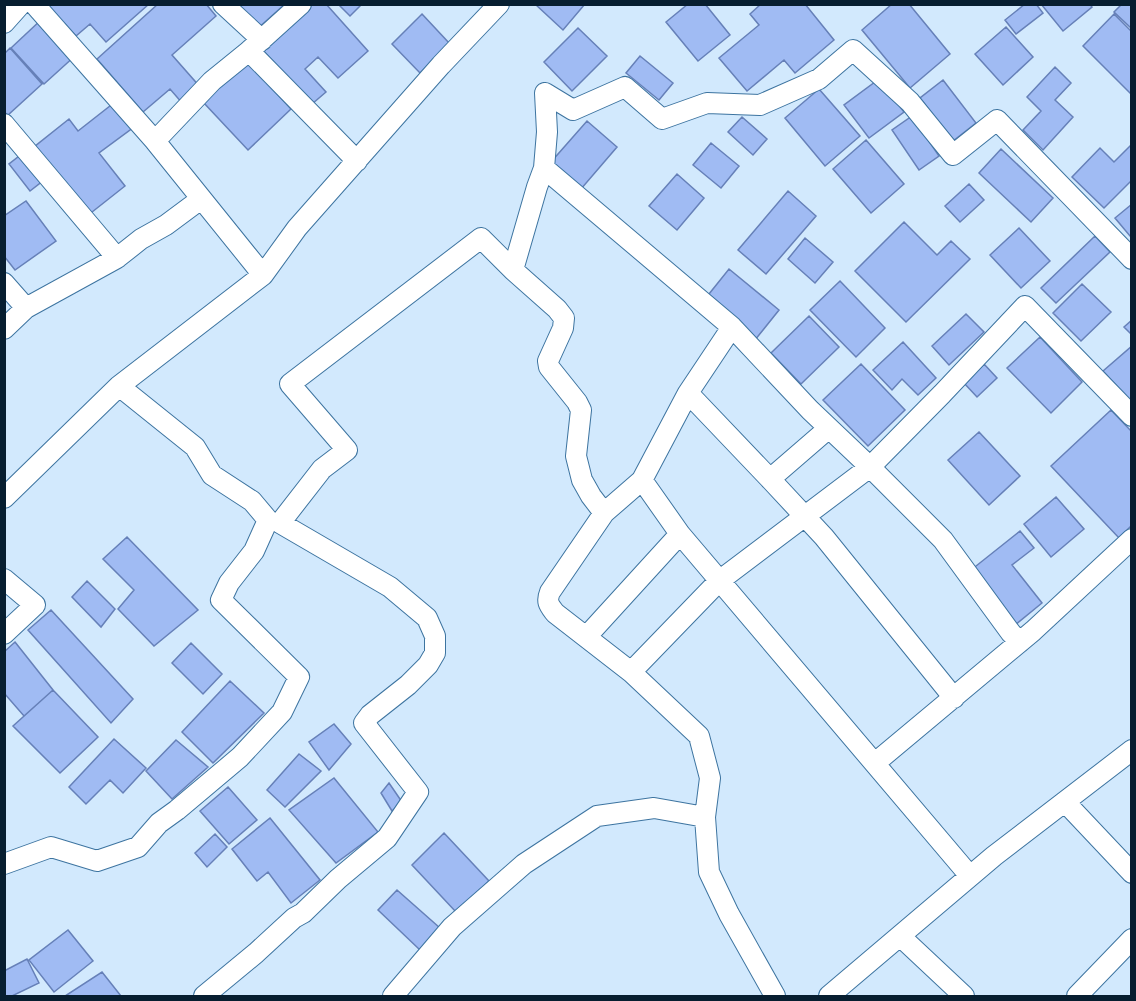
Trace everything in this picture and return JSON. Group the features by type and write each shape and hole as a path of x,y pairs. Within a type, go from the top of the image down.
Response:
{"street":[{"path":"4,23 21,4"},
{"path":"34,4 154,141 263,275"},
{"path":"224,4 255,46 357,161"},
{"path":"154,141 212,81 301,4"},
{"path":"4,498 119,386 263,275 297,228 441,65 499,4"},
{"path":"513,270 544,168 548,132 545,93 573,110 625,87 662,119 707,103 760,105 819,78 854,50 910,102 953,154 997,120 1131,259"},
{"path":"4,124 117,258"},
{"path":"544,168 732,327 810,410 870,466 943,540 1020,642"},
{"path":"4,329 26,308 117,258 201,199"},
{"path":"204,996 294,918 303,913 338,879 387,838 418,792 364,723 370,715 408,685 428,665 435,653 435,636 427,618 390,587 280,523 322,469 347,450 291,384 481,238 564,318 548,361 549,367 581,410 576,456 582,480 604,513"},
{"path":"4,283 26,308"},
{"path":"631,672 719,581 870,466 1025,306 1131,416"},
{"path":"732,327 688,393 642,480 604,513 550,592 548,599 555,613 631,672 699,736 710,778 705,817 710,872 729,914 775,996"},
{"path":"4,864 51,848 97,861 138,847 159,823 240,758 282,712 298,677 220,600 229,583 254,551 268,519 252,501 212,475 195,447 119,386"},
{"path":"688,393 824,537 954,698"},
{"path":"770,479 829,428"},
{"path":"642,480 680,534 970,876"},
{"path":"587,636 680,534"},
{"path":"875,763 1020,642 1131,539"},
{"path":"4,579 35,605 4,634"},
{"path":"830,996 994,856 1131,750"},
{"path":"1065,802 1131,873"},
{"path":"393,996 452,927 524,864 597,816 654,808 705,817"},
{"path":"900,936 964,996"},
{"path":"1077,996 1131,939"}],"building":[{"path":"40,4 149,4 106,42 90,24 76,36 65,24 60,28"},
{"path":"158,4 206,4 216,16 172,55 201,88 183,104 170,89 143,112 97,59"},
{"path":"234,4 285,4 256,30"},
{"path":"305,4 326,4 368,51 338,78 318,57 305,69 326,92 312,104 259,46"},
{"path":"338,4 362,4 350,16"},
{"path":"535,4 585,4 563,30"},
{"path":"688,4 705,4 730,35 698,61 666,22"},
{"path":"761,4 805,4 834,40 795,73 784,60 747,91 719,58 759,25 750,14"},
{"path":"892,4 909,4 950,54 910,88 862,30"},
{"path":"1025,4 1036,4 1043,13 1016,34 1005,20"},
{"path":"1041,4 1090,4 1092,7 1063,31"},
{"path":"1122,4 1132,4 1132,29 1114,12"},
{"path":"422,14 450,44 420,73 392,44"},
{"path":"1114,14 1132,32 1132,95 1083,46"},
{"path":"43,18 76,55 44,84 11,48"},
{"path":"1006,27 1033,57 1003,85 975,54"},
{"path":"578,28 607,56 572,91 544,62"},
{"path":"10,48 42,84 8,115 4,112 4,54"},
{"path":"640,56 673,83 659,100 626,73"},
{"path":"247,61 291,109 248,150 203,102"},
{"path":"1055,67 1071,83 1055,100 1073,117 1043,150 1023,130 1041,111 1027,97"},
{"path":"879,79 904,112 869,138 844,105"},
{"path":"943,80 976,123 953,141 920,98"},
{"path":"819,89 860,136 825,166 785,118"},
{"path":"115,102 134,127 99,153 125,186 87,216 34,147 69,119 78,131"},
{"path":"912,116 939,156 919,170 892,130"},
{"path":"742,117 767,139 753,155 728,132"},
{"path":"587,121 617,147 581,189 551,162"},
{"path":"866,140 904,184 871,213 833,169"},
{"path":"711,143 739,166 721,188 693,165"},
{"path":"1130,146 1132,148 1132,180 1104,208 1072,177 1100,148 1114,162"},
{"path":"1001,149 1053,198 1031,222 979,173"},
{"path":"23,153 44,180 30,191 9,164"},
{"path":"677,174 704,198 677,230 649,206"},
{"path":"969,184 984,200 960,222 945,206"},
{"path":"788,191 816,216 766,274 738,250"},
{"path":"26,201 56,241 15,270 4,256 4,216"},
{"path":"1132,204 1132,234 1130,236 1115,218"},
{"path":"904,222 937,255 951,241 970,259 906,322 855,271"},
{"path":"1019,228 1050,261 1021,288 990,255"},
{"path":"1095,236 1110,252 1056,303 1041,288"},
{"path":"805,238 833,262 815,283 788,259"},
{"path":"729,269 779,310 755,340 705,299"},
{"path":"840,281 885,328 856,357 810,310"},
{"path":"1082,284 1111,312 1081,341 1053,313"},
{"path":"966,314 984,332 949,365 932,346"},
{"path":"809,316 839,347 801,384 771,353"},
{"path":"1132,320 1132,335 1124,327"},
{"path":"1040,337 1082,382 1051,413 1007,368"},
{"path":"903,342 936,378 918,395 902,379 892,390 873,370"},
{"path":"1132,346 1132,403 1103,371"},
{"path":"861,364 905,410 868,446 823,400"},
{"path":"984,364 997,378 977,397 964,383"},
{"path":"1111,410 1132,432 1132,525 1119,538 1051,466"},
{"path":"979,432 1020,476 989,505 948,460"},
{"path":"1056,497 1084,529 1051,557 1024,524"},
{"path":"1020,531 1034,548 1012,565 1042,603 1015,625 971,570"},
{"path":"127,537 198,610 154,646 118,609 134,590 103,559"},
{"path":"87,581 115,609 101,627 72,597"},
{"path":"51,610 133,699 111,723 28,630"},
{"path":"15,642 53,690 24,716 4,693 4,652"},
{"path":"191,643 222,674 203,694 172,663"},
{"path":"230,681 264,713 213,763 182,732"},
{"path":"53,690 98,737 60,773 13,726"},
{"path":"334,724 351,744 329,770 309,742"},
{"path":"114,739 146,768 123,793 110,780 86,804 69,787"},
{"path":"176,740 208,767 172,799 146,771"},
{"path":"299,754 321,771 285,807 267,790"},
{"path":"334,778 378,832 336,863 289,810"},
{"path":"389,783 402,802 392,811 381,793"},
{"path":"228,787 257,820 229,844 200,811"},
{"path":"270,818 320,880 291,903 268,872 257,881 232,849"},
{"path":"444,833 489,881 456,912 412,865"},
{"path":"215,834 227,847 207,867 195,853"},
{"path":"397,890 440,928 420,950 378,910"},
{"path":"68,930 93,961 54,992 29,960"},
{"path":"27,959 39,983 12,996 4,996 4,971"},
{"path":"102,972 121,996 65,996"}]}
